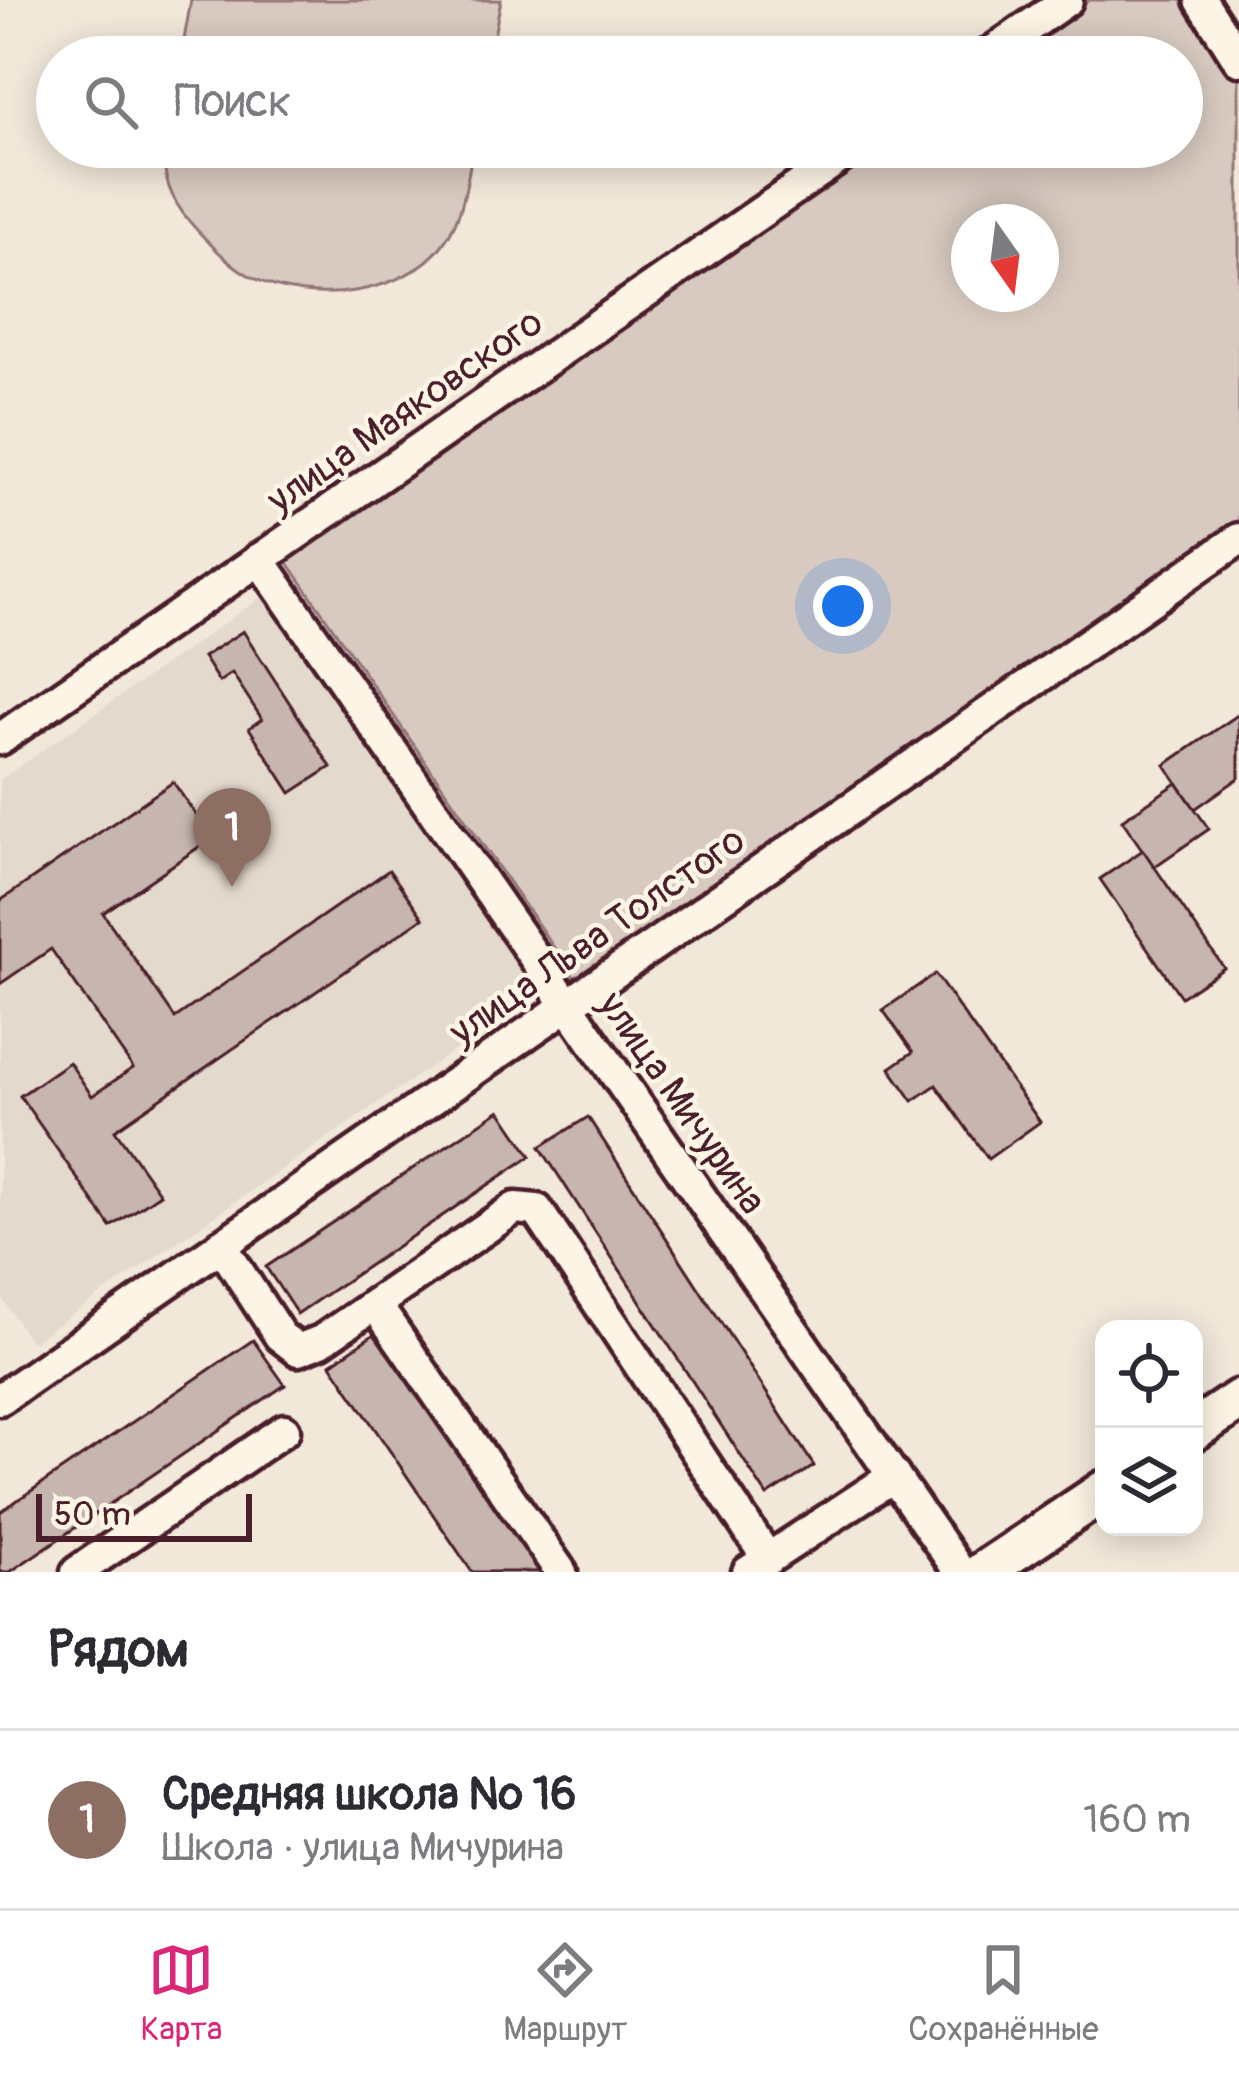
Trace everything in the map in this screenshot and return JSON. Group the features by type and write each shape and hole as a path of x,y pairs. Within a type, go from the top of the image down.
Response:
{"main road":[{"path":"1197,1428 1239,1400"},
{"path":"983,1572 1095,1497"}],"street":[{"path":"1015,36 1067,0"},
{"path":"1202,0 1239,59"},
{"name":"улица Маяковского","path":"0,739 824,168"},
{"name":"улица Льва Толстого","path":"0,1399 1239,539"},
{"name":"улица Мичурина","path":"259,559 960,1572"},
{"path":"221,1245 280,1336 298,1350 321,1341 515,1208 537,1210 758,1565 894,1476"},
{"path":"375,1304 561,1572"},
{"path":"77,1572 284,1430"}],"shaded area":[{"path":"191,0 501,0 494,36 185,36"},
{"path":"1088,0 1187,0 1239,77 1239,524 577,981 284,557 846,168 1203,168 1203,36 1036,36"},
{"path":"469,168 456,222 426,262 381,285 328,293 276,287 246,274 189,221 165,171"},
{"path":"266,594 537,993 31,1343 0,1295 0,780"}],"building":[{"path":"243,631 331,767 291,793 249,728 262,719 232,673 219,682 203,657"},
{"path":"1239,714 1239,778 1195,809 1165,765"},
{"path":"173,782 212,838 103,913 175,1018 389,870 423,918 115,1130 160,1194 111,1227 20,1096 69,1062 92,1096 133,1068 51,949 0,984 0,901"},
{"path":"1177,783 1209,829 1154,867 1122,820"},
{"path":"1143,850 1224,968 1181,997 1100,879"},
{"path":"935,974 1040,1122 988,1159 936,1085 913,1101 890,1068 913,1052 883,1010"},
{"path":"500,1110 531,1156 297,1314 266,1267"},
{"path":"588,1117 814,1466 767,1496 540,1147"},
{"path":"377,1332 540,1572 472,1572 331,1364"},
{"path":"253,1340 285,1385 10,1572 0,1572 0,1512"}],"place":[{"name":"Средняя школа № 16","path":"232,887"}]}
